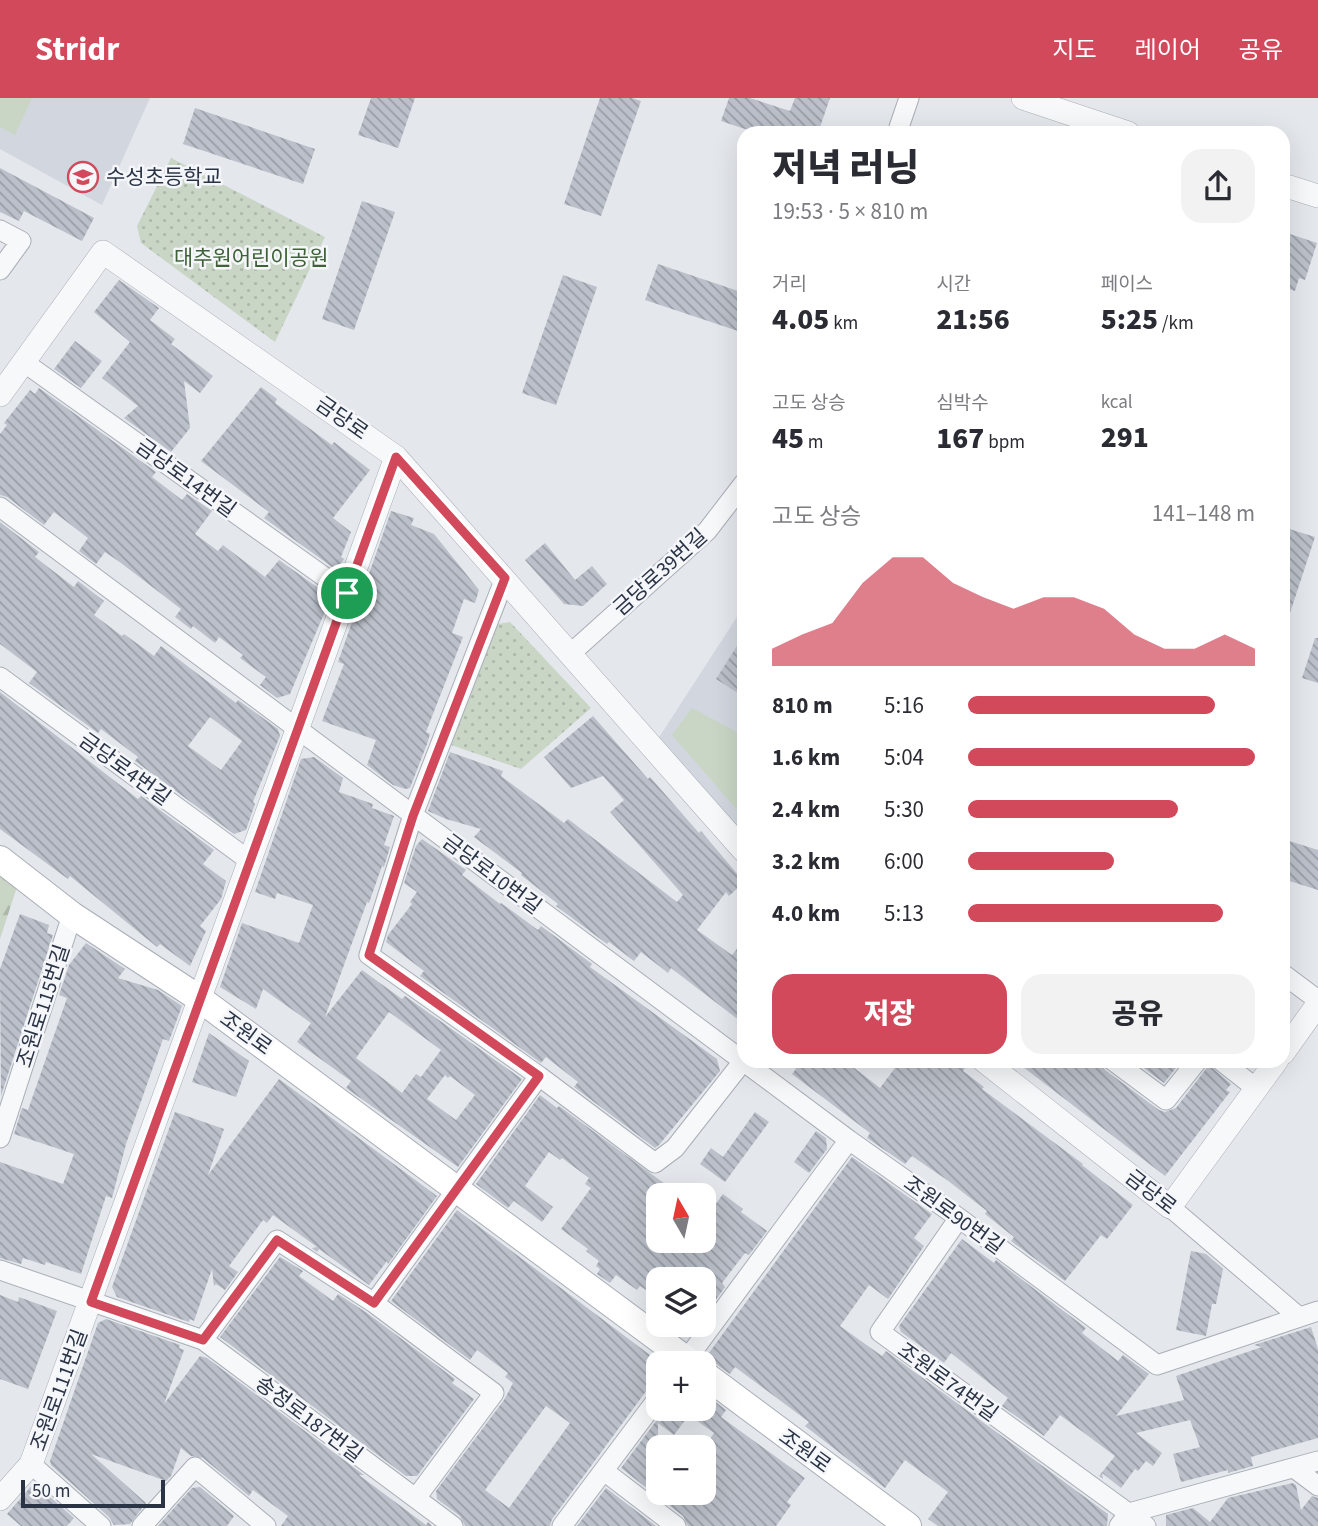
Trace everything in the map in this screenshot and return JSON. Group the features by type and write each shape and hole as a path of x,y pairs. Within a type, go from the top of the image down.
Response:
{"main road":[{"name":"조원로","path":"0,859 72,915 200,999 672,1351"},
{"name":"조원로","path":"716,1384 908,1526"}],"street":[{"path":"899,126 909,98"},
{"path":"1023,98 1107,126"},
{"path":"1290,187 1318,197"},
{"path":"0,230 21,241 0,270"},
{"name":"금당로","path":"0,396 103,252 396,457 737,843"},
{"name":"금당로14번길","path":"25,363 347,593"},
{"name":"조원로111번길","path":"0,1499 31,1464 396,457"},
{"name":"금당로39번길","path":"569,655 707,531 737,492"},
{"name":"금당로10번길","path":"0,507 737,1056"},
{"path":"505,578 413,816 369,955 539,1076 655,1163 675,1148 738,1068"},
{"name":"금당로4번길","path":"0,677 250,861"},
{"name":"조원로115번길","path":"0,1138 72,915"},
{"path":"1290,980 1318,1002 1290,1043"},
{"name":"금당로10번길","path":"753,1068 849,1140"},
{"name":"금당로","path":"993,1068 1309,1314"},
{"path":"1123,1068 1166,1100 1192,1068"},
{"path":"1230,1068 1257,1089"},
{"path":"1170,1207 1271,1068"},
{"path":"374,1303 539,1076"},
{"path":"701,1351 849,1140"},
{"name":"조원로90번길","path":"849,1140 1157,1365 1309,1314"},
{"name":"조원로74번길","path":"959,1218 880,1332 1124,1519 1146,1526"},
{"path":"203,1340 277,1240 374,1303 494,1393 416,1498"},
{"name":"송정로187번길","path":"0,1270 203,1340 453,1526"},
{"path":"562,1526 646,1414"},
{"path":"1124,1519 1318,1461"},
{"name":"조원로111번길","path":"31,1464 101,1526"},
{"path":"142,1526 195,1467 266,1526"},
{"path":"1294,1468 1318,1486"},
{"path":"604,1471 676,1526"}],"shaded area":[{"name":"수성초등학교","path":"0,98 150,98 102,205 0,149"},
{"path":"737,617 737,826 658,739"}],"green space":[{"path":"0,98 32,98 15,135 0,127"},
{"name":"대추원어린이공원","path":"171,158 325,237 275,342 141,243 137,226"},
{"path":"510,622 591,708 521,769 451,745 498,624"},
{"path":"692,708 737,732 737,810 672,735"},
{"path":"0,874 17,887 0,939"}],"building":[{"path":"371,98 415,98 398,148 358,135"},
{"path":"600,98 632,98 641,101 601,216 564,204"},
{"path":"729,98 750,98 790,111 795,98 830,98 820,126 737,126 721,121"},
{"path":"195,108 315,149 303,184 183,144"},
{"path":"0,168 94,218 82,241 24,211 19,221 0,212"},
{"path":"362,201 395,212 354,330 322,319"},
{"path":"1290,234 1317,243 1305,280 1299,278 1295,291 1290,289"},
{"path":"658,264 737,291 737,331 645,300"},
{"path":"563,275 597,287 556,405 522,393"},
{"path":"119,280 159,308 150,320 175,339 171,344 213,376 200,393 184,381 190,428 171,452 124,418 138,406 102,378 130,342 94,312"},
{"path":"75,341 102,361 81,388 54,369"},
{"path":"261,387 277,399 275,403 332,445 334,442 370,470 333,518 351,532 341,557 344,559 337,569 264,518 269,512 201,461"},
{"path":"39,388 156,472 152,477 182,500 187,494 212,511 195,534 218,551 223,545 265,577 279,560 324,592 329,602 290,694 277,698 260,685 266,677 240,658 243,655 219,637 215,643 193,626 191,629 175,617 181,609 105,552 96,564 79,551 88,538 54,512 44,525 7,497 0,495 0,434 7,425 4,423 30,390 35,394"},
{"path":"391,511 414,518 411,525 434,534 479,590 475,603 464,599 452,633 463,637 426,732 430,734 427,744 410,788 405,789 393,785 367,765 376,740 322,721 344,664 338,662"},
{"path":"0,522 39,552 35,557 74,587 78,581 104,601 94,615 122,636 124,634 154,656 161,646 236,703 238,700 278,729 280,736 253,802 255,804 246,830 234,834 135,761 138,757 101,729 98,733 29,683 37,672 0,644","holes":["210,717 242,741 221,770 188,746"]},
{"path":"1290,529 1315,537 1290,613"},
{"path":"545,543 575,580 592,566 607,584 583,606 564,604 525,560"},
{"path":"1315,638 1318,638 1318,683 1302,678"},
{"path":"737,646 737,692 716,679"},
{"path":"0,692 138,799 141,796 214,850 203,864 226,881 221,899 200,926 206,931 190,966 160,944 157,947 70,876 68,879 0,829"},
{"path":"593,716 648,779 650,777 699,833 701,831 737,874 737,889 729,896 726,892 697,930 732,955 737,949 737,1019 671,968 668,973 641,952 634,961 609,942 607,944 556,906 558,904 521,875 522,873 474,837 481,829 428,811 450,752 503,771 501,776 564,823 568,819 677,902 683,895 610,812 624,800 603,776 571,788 544,757"},
{"path":"314,757 343,778 339,792 373,804 372,808 394,816 384,845 390,847 384,867 382,866 369,903 367,902 325,1017 362,970 402,999 405,996 522,1079 458,1167 346,1088 351,1081 297,1042 311,1023 263,989 256,1009 220,987 242,923 299,943 313,905 277,893 275,899 255,892 301,759","holes":["389,1012 441,1050 421,1077 416,1074 402,1093 356,1058","445,1075 475,1095 456,1120 427,1099"]},
{"path":"422,839 466,870 462,875 500,904 538,930 541,926 592,964 590,967 717,1059 720,1071 659,1145 655,1148 574,1087 578,1082 546,1057 541,1063 420,976 424,971 386,942 417,892 404,883 416,846"},
{"path":"1290,841 1318,850 1318,890 1290,881"},
{"path":"20,914 49,925 47,933 53,935 1,1096 0,969"},
{"path":"86,943 125,969 118,978 158,990 182,1006 169,1041 163,1039 126,1144 112,1198 106,1196 81,1274 46,1262 45,1265 23,1258 21,1264 0,1258 0,1162 63,1184 74,1154 14,1134 22,1108 28,1110 67,998 59,995 69,965"},
{"path":"209,1033 249,1061 236,1097 192,1082"},
{"path":"854,1068 880,1088 895,1068 965,1068 963,1071 984,1087 982,1089 1133,1205 1107,1239 1101,1235 1065,1281 1011,1241 1014,1237 985,1214 987,1211 947,1180 912,1156 905,1164 867,1138 870,1133 792,1074 796,1069"},
{"path":"1024,1068 1104,1068 1165,1112 1176,1108 1207,1068 1212,1068 1231,1084 1226,1090 1230,1092 1165,1176"},
{"path":"1144,1068 1176,1068 1164,1083"},
{"path":"279,1079 437,1196 388,1264 387,1261 369,1285 319,1249 317,1252 312,1248 317,1247 273,1215 267,1223 263,1220 229,1266 238,1272 225,1290 216,1284 214,1286 212,1269 194,1321 190,1319 189,1322 117,1297 112,1287 175,1112 224,1129 208,1175"},
{"path":"540,1095 664,1183 646,1183 646,1253 716,1253 716,1204 723,1194 743,1209 741,1212 767,1231 749,1255 745,1253 722,1283 725,1287 716,1299 716,1267 646,1267 646,1290 640,1286 637,1290 616,1275 610,1283 597,1274 600,1269 596,1266 599,1261 561,1229 591,1188 585,1184 589,1178 562,1158 560,1160 549,1152 525,1186 553,1207 542,1222 514,1201 508,1208 476,1184"},
{"path":"755,1112 769,1122 725,1182 700,1164 711,1148 723,1157"},
{"path":"816,1131 826,1138 827,1149 809,1173 794,1162"},
{"path":"852,1157 932,1214 914,1238 924,1246 888,1299 869,1285 840,1326 882,1356 886,1351 1108,1514 1107,1526 938,1526 928,1519 948,1492 905,1460 885,1488 805,1426 809,1422 735,1367 730,1374 716,1364 716,1351 710,1351"},
{"path":"457,1210 646,1352 646,1391 552,1519 550,1526 465,1526 460,1516 437,1499 436,1491 504,1400 513,1383 505,1377 508,1373 477,1350 470,1360 391,1301","holes":["546,1406 570,1423 509,1508 485,1490"]},
{"path":"962,1239 994,1263 996,1260 1086,1328 1082,1333 1118,1361 1123,1355 1149,1374 1116,1416 1184,1400 1176,1376 1262,1347 1254,1345 1311,1327 1318,1349 1318,1438 1251,1457 1253,1466 1181,1482 1173,1454 1200,1447 1190,1420 1136,1433 1162,1453 1153,1466 1146,1461 1138,1471 1135,1469 1121,1488 1102,1473 1103,1479 1099,1476 1115,1456 1060,1415 1044,1436 1002,1406 1008,1398 951,1353 944,1363 901,1332 899,1326"},
{"path":"1191,1251 1206,1254 1223,1269 1206,1336 1176,1330"},
{"path":"280,1257 303,1271 299,1276 333,1301 338,1294 367,1313 455,1379 452,1383 474,1399 417,1476 406,1476 220,1337"},
{"path":"0,1295 18,1302 19,1297 57,1311 28,1389 0,1379"},
{"path":"106,1319 180,1345 179,1348 184,1350 164,1404 200,1356 207,1358 364,1475 359,1475 426,1525 428,1522 432,1526 281,1526 288,1516 253,1490 249,1496 203,1458 191,1456 181,1448 171,1476 166,1481 91,1454 146,1503 130,1524 114,1525 109,1517 51,1465 50,1461 98,1323"},
{"path":"716,1402 726,1410 721,1417 805,1478 787,1502 791,1505 776,1526 688,1526 683,1516 669,1505 716,1505 716,1435 697,1421 716,1421"},
{"path":"656,1421 684,1421 674,1435 658,1423 658,1435 646,1435 646,1487 621,1468"},
{"path":"34,1483 74,1518 67,1526 21,1526 7,1514"},
{"path":"1293,1483 1296,1485 1301,1510 1312,1496 1318,1498 1318,1526 1166,1526 1166,1515 1193,1508 1210,1522 1228,1498"},
{"path":"200,1487 234,1516 227,1526 158,1526 192,1488"},
{"path":"606,1488 656,1526 577,1526"}],"place":[{"name":"수성초등학교","path":"83,177"}],"route":[{"path":"396,457 505,578 413,816 369,955 539,1076 374,1303 277,1240 203,1340 91,1302 347,593 396,457"}]}
